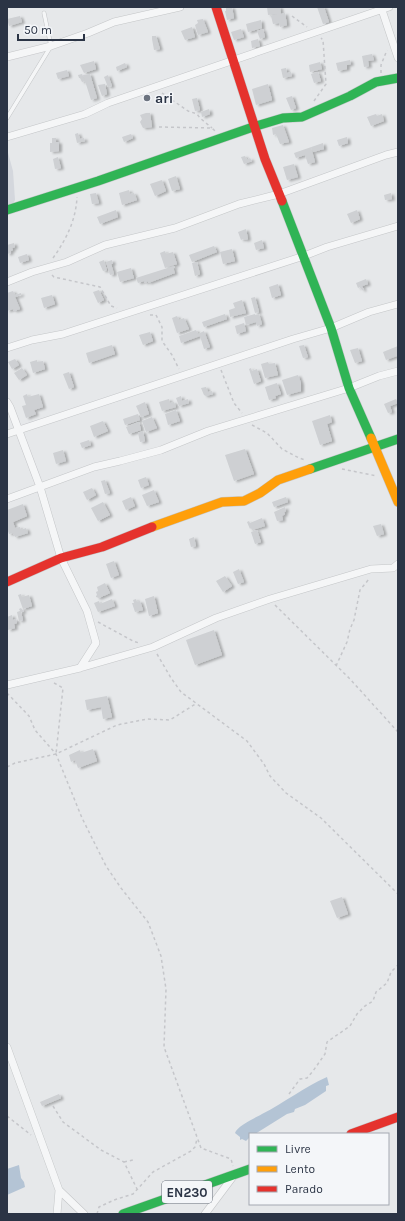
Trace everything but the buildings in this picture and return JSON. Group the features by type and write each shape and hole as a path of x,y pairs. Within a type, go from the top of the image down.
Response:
{"street":[{"path":"7,56 51,46 114,22 180,7"},
{"path":"216,7 253,127 332,328 349,388 394,484 398,502"},
{"path":"7,137 85,114 108,103 314,33 381,8 390,7"},
{"path":"381,8 398,58"},
{"path":"7,210 78,188 253,127 283,118 302,117 350,96 376,82 398,78"},
{"path":"7,282 67,262 105,246 175,228 240,204 279,194 398,152"},
{"path":"7,348 32,340 63,334 304,256 327,247 398,226"},
{"path":"7,434 293,339 332,328 369,312 398,304"},
{"path":"7,499 94,467 120,462 161,450 208,431 349,388 379,376 398,371"},
{"path":"7,402 40,487 61,558 87,611 96,643 80,668"},
{"path":"7,582 61,558 102,548 152,527 222,502 244,501 260,493 278,480 398,439"},
{"path":"7,685 80,668 153,647 216,618 371,569 393,568 398,564"},
{"path":"7,1048 59,1190 57,1214"},
{"path":"354,1133 398,1118"},
{"name":"EN230","path":"123,1214 249,1169"},
{"path":"205,1214 235,1174"},
{"path":"59,1190 84,1214"}],"lane":[{"path":"7,118 51,46 47,26 44,13 51,46"}],"path":[{"path":"292,16 323,40 326,84 302,117"},
{"path":"376,82 381,73 381,65 392,40"},
{"path":"155,87 177,105 197,114 221,138"},
{"path":"159,127 212,128"},
{"path":"44,269 58,251 71,230 77,205 78,188"},
{"path":"218,364 234,403 246,419 254,427 267,433 282,449 299,458 322,465 379,477 394,484"},
{"path":"336,666 347,642 354,620 360,590 376,569"},
{"path":"270,600 336,666 398,732"},
{"path":"87,611 94,620 133,641 153,647 170,678 181,692 198,703 247,741 264,764 270,776 286,793 321,818 398,894"},
{"path":"44,676 63,688 56,754"},
{"path":"7,694 29,716 35,730 56,754 66,774 82,818 106,866 148,922 161,956 166,990 164,1047 201,1148 231,1158 235,1174"},
{"path":"7,767 56,754 117,725 147,719 170,720 198,703"},
{"path":"289,1094 300,1079 307,1078 313,1071 325,1054 327,1042 350,1026 357,1014 373,1001 376,992 387,983 391,972 398,965"},
{"path":"53,1106 63,1122 101,1150 124,1162 137,1189"},
{"path":"7,1116 42,1144"},
{"path":"97,1214 99,1207 133,1194 153,1172 195,1147 197,1138"},
{"path":"124,1162 133,1160"}],"shaded area":[{"path":"7,149 13,171 15,200 12,206 7,207"}],"water":[{"path":"327,1077 329,1085 326,1086 326,1091 305,1105 295,1109 294,1112 287,1114 257,1133 249,1133 249,1138 246,1141 242,1139 240,1140 240,1137 235,1133 236,1130 247,1122 270,1110 310,1085"},
{"path":"19,1165 21,1178 25,1187 7,1195 7,1169"}],"traffic: fast":[{"path":"7,210 98,181 253,127 283,118 302,117 350,96 376,82 398,78"},
{"path":"282,201 331,328 349,388 371,438"},
{"path":"310,469 398,439"},
{"path":"123,1214 249,1169"}],"traffic: slow":[{"path":"371,438 398,502"},
{"path":"152,527 222,502 244,501 260,493 278,480 310,469"}],"traffic: jam":[{"path":"216,7 265,159 282,201"},
{"path":"7,582 61,558 102,547 152,527"},
{"path":"354,1133 398,1117"}],"place":[{"name":"ari","path":"147,98"}]}
